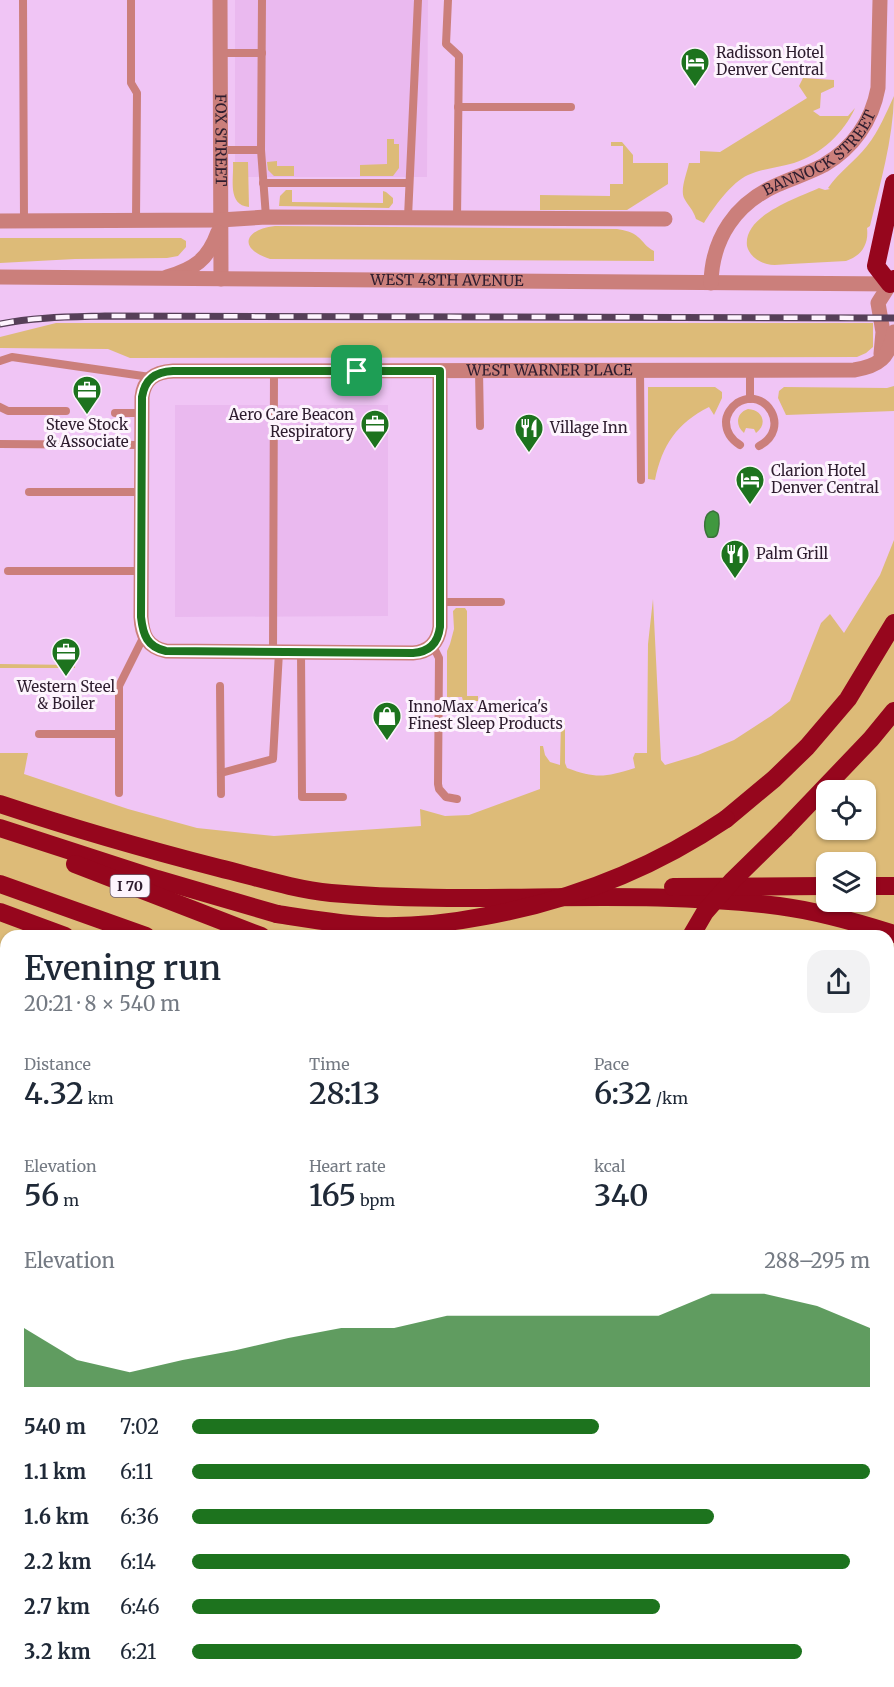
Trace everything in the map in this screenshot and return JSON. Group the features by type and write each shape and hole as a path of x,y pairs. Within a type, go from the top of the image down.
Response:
{"highway":[{"path":"893,285 876,266 894,183"},
{"path":"0,828 168,883 277,914 329,922 378,926 447,923 523,909 605,884 660,859 726,819 774,779 807,747 848,699 894,624"},
{"path":"694,930 705,912 732,880 785,829 871,739 894,711"},
{"path":"0,804 142,848 279,883 329,892 442,899 680,887 816,886"},
{"name":"I 70","path":"0,836 245,930"},
{"path":"0,884 129,930"},
{"path":"876,886 894,886"},
{"path":"509,897 672,898 735,901 781,906 849,920 881,930"},
{"path":"0,912 49,930"}],"street":[{"name":"FOX STREET","path":"220,0 221,279"},
{"name":"BANNOCK STREET","path":"711,283 712,262 716,248 729,222 738,211 762,192 808,173 831,160 848,147 864,127 876,101 878,88 880,0"},
{"path":"0,220 220,220 266,216 665,219"},
{"path":"161,278 184,272 200,261 213,244 220,220"},
{"name":"WEST 48TH AVENUE","path":"0,277 893,285"},
{"path":"875,364 881,356 883,342 878,303 893,285"},
{"path":"875,364 888,353 894,332"},
{"name":"WEST WARNER PLACE","path":"150,377 173,371 854,370 875,364"},
{"path":"150,377 143,390 141,445 141,617 146,639 159,649 166,651 420,652 433,646 439,635 440,371"}],"lane":[{"path":"23,0 24,220"},
{"path":"131,0 131,82 137,93 136,220"},
{"path":"262,0 261,150 266,216"},
{"path":"408,218 418,0"},
{"path":"448,0 446,44 459,56 457,218"},
{"path":"220,53 262,53"},
{"path":"458,107 572,107"},
{"path":"220,150 261,150"},
{"path":"263,183 409,183"},
{"path":"0,361 12,357 150,377"},
{"path":"221,773 273,759 276,652 274,371"},
{"path":"479,371 480,426"},
{"path":"640,371 641,480"},
{"path":"750,371 750,399"},
{"path":"740,445 729,434 726,419 734,405 750,399 764,403 774,417 772,434 759,446"},
{"path":"0,408 8,411 66,411"},
{"path":"115,413 142,413"},
{"path":"0,444 141,445"},
{"path":"28,492 141,492"},
{"path":"8,572 141,572"},
{"path":"440,602 501,602"},
{"path":"119,793 119,686 146,639"},
{"path":"433,646 439,658 438,784 442,794 457,799"},
{"path":"301,652 302,797 343,797"},
{"path":"220,686 221,794"},
{"path":"39,734 119,734"}],"shaded area":[{"path":"235,0 428,0 427,177 235,177"},
{"path":"803,78 834,80 834,87 821,93 820,108 813,111 820,116 848,116 855,108 838,134 813,155 742,178 723,196 704,223 696,219 683,194 689,163 700,163 700,151 720,152 807,98 799,86"},
{"path":"894,96 885,162 870,226 867,228 867,240 860,253 846,261 778,265 770,265 754,258 747,246 748,235 754,225 762,217 786,203 819,188 830,189 828,188 832,182 871,140"},
{"path":"387,139 394,139 394,144 399,144 399,168 393,176 360,176 360,165 387,164"},
{"path":"611,142 622,142 633,155 633,163 668,163 668,184 627,210 540,210 540,195 610,196 610,184 623,184 623,146 611,146"},
{"path":"277,161 277,166 294,166 294,176 274,176 268,170 267,162"},
{"path":"233,162 248,162 249,207 237,202 233,190"},
{"path":"286,190 292,190 292,202 383,203 383,191 393,198 393,203 389,208 279,206 280,196"},
{"path":"275,226 617,229 638,237 654,251 654,261 270,259 252,250 249,240 257,231"},
{"path":"0,238 181,238 186,241 186,247 178,256 167,258 0,263"},
{"path":"56,323 873,323 873,347 857,357 130,358 108,349 0,348 0,337"},
{"path":"894,386 894,411 786,415 778,398 779,391 784,387 887,388"},
{"path":"648,387 715,387 722,392 722,398 714,415 709,407 688,420 673,436 662,456 655,480 648,479"},
{"path":"175,405 388,405 388,616 175,617"},
{"path":"748,409 757,412 762,418 762,426 756,433 754,429 746,428 744,433 738,423 741,413"},
{"path":"713,511 718,515 718,530 716,536 708,537 705,522 707,515"},
{"path":"894,540 894,930 0,930 0,753 28,753 24,774 128,809 197,828 274,836 421,826 420,809 445,816 469,815 540,789 540,746 543,746 550,762 560,765 561,721 565,721 567,768 601,776 635,768 633,758 635,753 647,753 648,644 653,599 661,760 665,765 698,755 734,740 790,701 821,623 830,614 844,633 880,575"},
{"path":"456,608 465,608 467,611 467,696 478,696 478,701 463,701 462,697 447,697 447,651 454,629 453,611"},
{"path":"0,664 75,665 75,668 0,668"}],"railway":[{"path":"0,324 65,317 105,316 894,318"}],"place":[{"name":"Radisson Hotel Denver Central","path":"695,88"},
{"name":"Steve Stock & Associate","path":"87,416"},
{"name":"Aero Care Beacon Respiratory","path":"375,450"},
{"name":"Village Inn","path":"529,454"},
{"name":"Clarion Hotel Denver Central","path":"750,506"},
{"name":"Palm Grill","path":"735,580"},
{"name":"Western Steel & Boiler","path":"66,678"},
{"name":"InnoMax America's Finest Sleep Products","path":"387,742"}],"route":[{"path":"173,371 357,371 440,371 440,627 439,635 433,646 413,653 166,651 148,643 142,629 141,617 142,397 150,377 173,371"}]}
